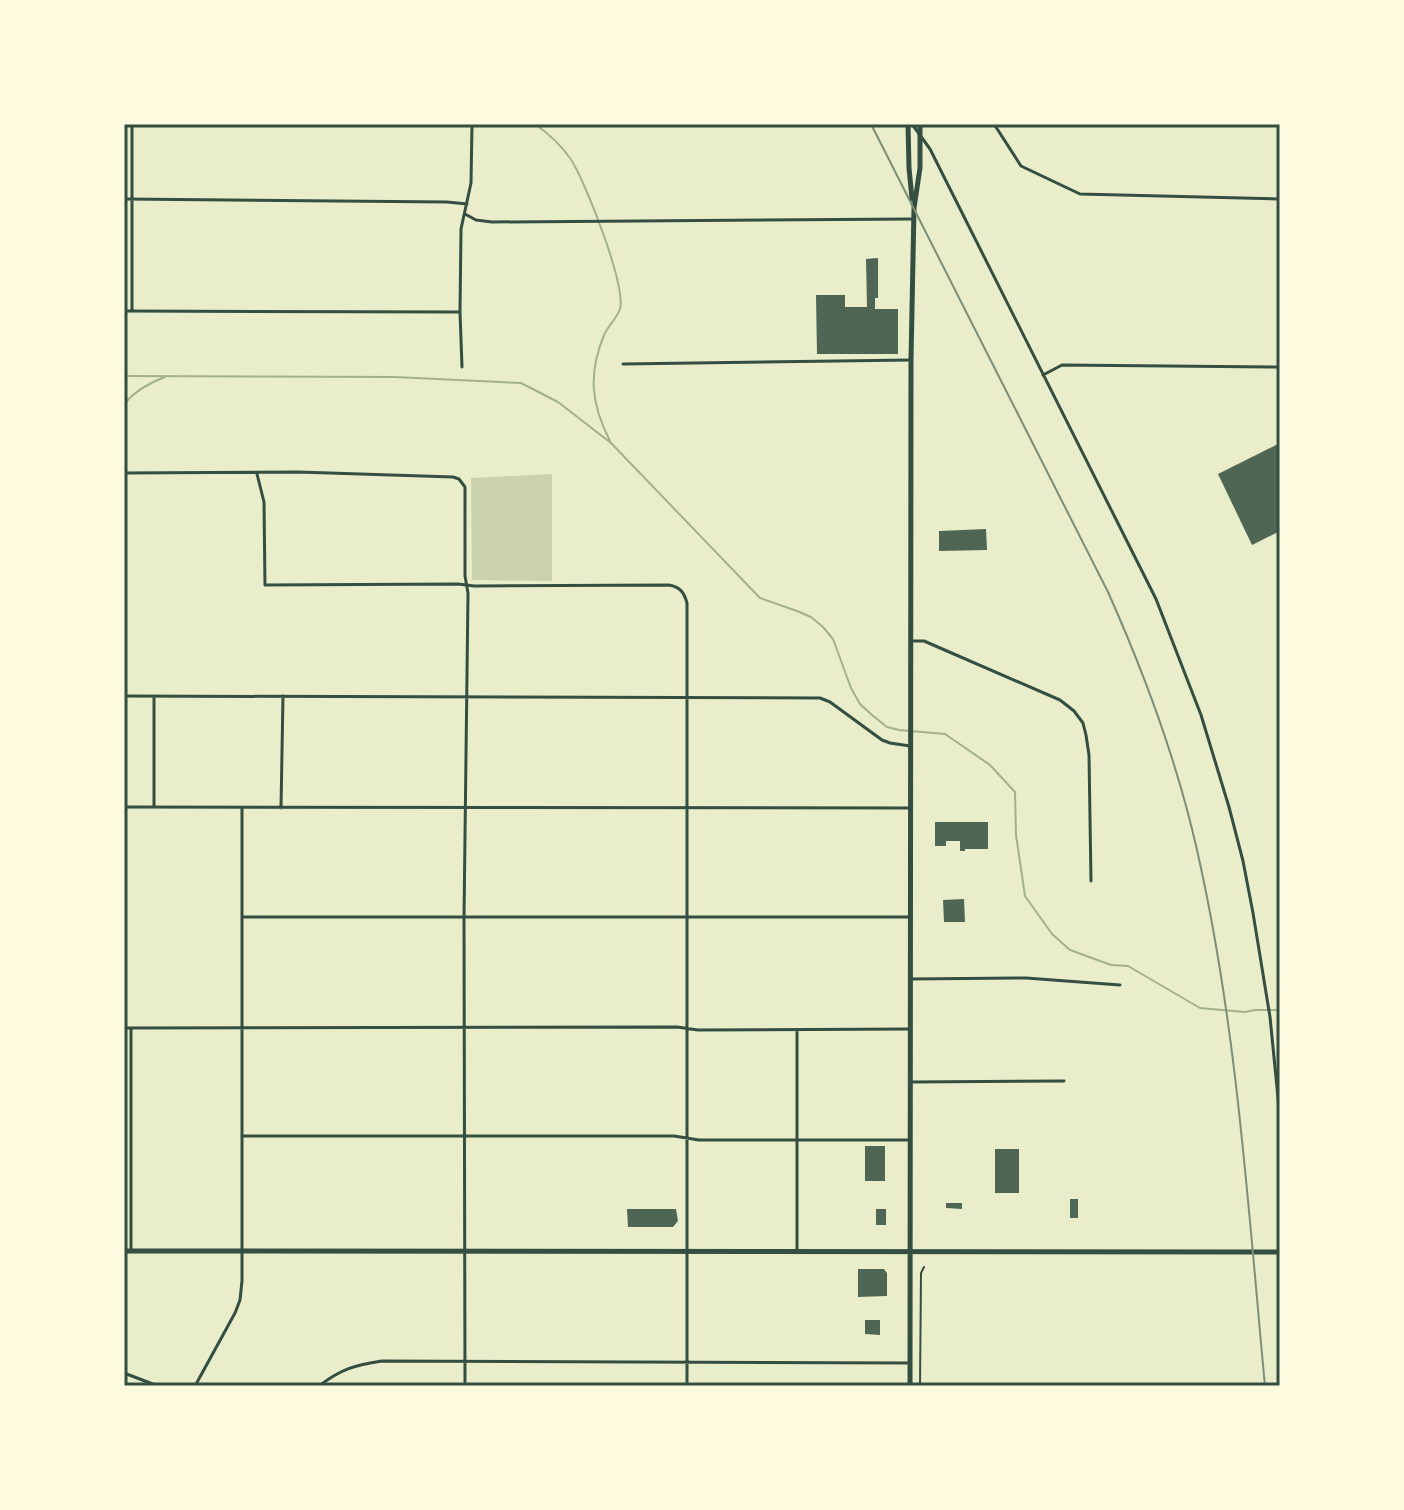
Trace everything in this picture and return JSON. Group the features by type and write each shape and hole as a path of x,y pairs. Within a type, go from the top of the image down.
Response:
{"main road":[{"path":"910,124 909,168 914,208"},
{"path":"910,1386 911,360 913,219 920,168 920,124"},
{"path":"127,1251 1280,1252"}],"street":[{"path":"132,124 132,311"},
{"path":"462,367 461,229 471,183 472,124"},
{"path":"910,124 930,149 1156,599 1201,715 1243,861 1268,1000 1280,1118"},
{"path":"994,124 1021,166 1080,194 1280,199"},
{"path":"124,199 467,204"},
{"path":"465,214 482,221 913,219"},
{"path":"124,311 460,312"},
{"path":"623,364 911,360"},
{"path":"1043,375 1062,365 1280,367"},
{"path":"124,473 298,472 453,477 463,482 466,492 467,585 465,1386"},
{"path":"257,474 264,502 265,585 669,585 681,589 687,603 687,1386"},
{"path":"910,641 924,641 937,646 1060,700 1074,711 1083,723 1089,755 1091,881"},
{"path":"124,696 820,698 882,740 910,743"},
{"path":"154,696 154,807"},
{"path":"281,808 283,696"},
{"path":"124,807 910,808"},
{"path":"195,1386 235,1313 242,1281 242,808"},
{"path":"243,917 910,917"},
{"path":"910,979 1026,978 1120,985"},
{"path":"124,1028 909,1029"},
{"path":"127,1251 131,1028"},
{"path":"797,1030 797,1252"},
{"path":"909,1082 1064,1081"},
{"path":"242,1136 674,1136 699,1140 909,1140"},
{"path":"319,1386 333,1375 358,1364 382,1361 910,1363"},
{"path":"124,1373 158,1386"}],"path":[{"path":"920,1386 921,1273 924,1267"}],"green space":[{"path":"552,474 552,581 472,580 471,478"}],"building":[{"path":"878,258 875,309 898,309 898,354 817,354 816,295 845,295 845,307 867,307 866,259"},
{"path":"1280,443 1280,531 1252,545 1218,474"},
{"path":"986,529 987,550 939,551 939,531"},
{"path":"935,822 988,822 988,849 960,851 960,841 946,841 946,846 935,846"},
{"path":"964,899 965,922 944,922 943,900"},
{"path":"865,1146 885,1146 885,1181 865,1181"},
{"path":"995,1149 1019,1149 1019,1193 995,1193"},
{"path":"1070,1199 1078,1199 1078,1218 1070,1218"},
{"path":"946,1203 962,1203 962,1209 946,1208"},
{"path":"627,1209 676,1209 678,1221 673,1227 628,1227"},
{"path":"876,1209 886,1209 886,1225 876,1225"},
{"path":"858,1269 884,1269 887,1273 887,1296 858,1297"},
{"path":"865,1320 880,1320 880,1335 865,1334"}],"waterway":[{"path":"535,124 550,135 577,170 603,233 617,278 620,309 604,335 594,376 599,414 610,441"},
{"path":"124,376 395,377 521,383 558,402 611,443 760,598 811,617 823,627 833,639 851,688 860,704 872,715 887,727 945,734 990,765 1015,792 1016,835 1025,896 1052,934 1070,950 1111,965 1128,966 1200,1008 1245,1012 1280,1010"},
{"path":"124,404 143,388 165,377"}],"railway":[{"path":"871,124 1108,592 1170,751 1197,850 1222,983 1240,1117 1265,1386"}]}
